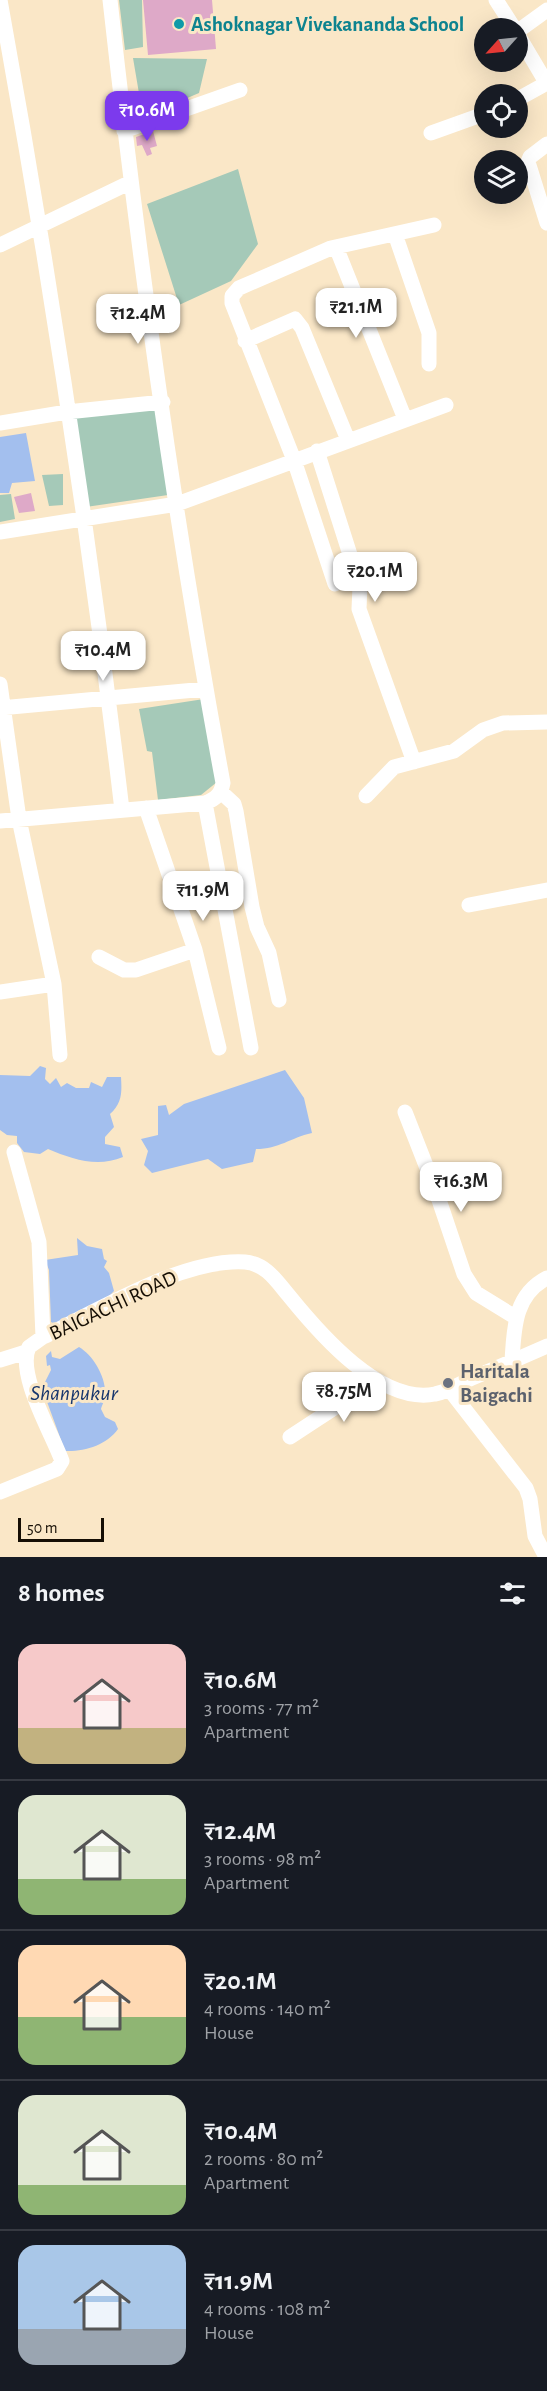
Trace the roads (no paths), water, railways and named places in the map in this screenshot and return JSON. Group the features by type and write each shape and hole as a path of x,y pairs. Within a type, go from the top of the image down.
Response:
{"street":[{"path":"0,0 41,225 109,698 122,810"},
{"path":"0,821 205,803 214,800 221,792 223,783 177,504 124,130 110,0"},
{"path":"496,0 507,18"},
{"path":"528,25 547,10"},
{"path":"528,51 547,84 528,94"},
{"path":"124,130 240,90"},
{"path":"431,133 474,118"},
{"path":"547,144 530,157 528,162 547,223"},
{"path":"0,244 131,182"},
{"path":"336,584 294,460 245,341 232,303 235,290 320,252 434,225"},
{"path":"395,234 429,333 429,364"},
{"path":"336,247 405,419"},
{"path":"245,341 291,319 299,322 348,440"},
{"path":"0,423 67,412 163,402"},
{"path":"0,532 177,504 446,405"},
{"path":"317,451 360,586 359,609 414,762"},
{"path":"0,684 19,819 54,984 60,1055"},
{"path":"2,708 206,689"},
{"path":"366,796 389,771 454,751 483,730 503,723 547,722"},
{"path":"221,792 234,804 236,811 252,907 257,927 269,953 279,1000"},
{"path":"205,803 251,1048"},
{"path":"146,808 195,950 219,1048"},
{"path":"469,905 547,890"},
{"path":"99,957 124,970 136,970 195,950"},
{"path":"0,992 54,984"},
{"path":"405,1112 436,1191 464,1274 476,1293 515,1317"},
{"path":"14,1152 39,1242 43,1337"},
{"name":"BAIGACHI ROAD","path":"0,1492 57,1469 62,1461 39,1411 26,1361 26,1352 29,1347 43,1337 174,1275 198,1268 244,1262 267,1270 340,1350 369,1375 397,1389 417,1394 437,1394 547,1346"},
{"path":"512,1361 515,1317 530,1291 547,1278"},
{"path":"0,1360 26,1352"},
{"path":"290,1437 348,1399 369,1375"},
{"path":"449,1389 526,1488 530,1499 535,1536 546,1557"}],"water":[{"path":"26,433 35,481 12,483 9,493 0,493 0,437"},
{"path":"40,1066 46,1068 45,1079 50,1084 56,1078 61,1087 67,1083 76,1088 89,1088 91,1082 102,1087 107,1077 121,1077 120,1097 117,1106 110,1114 114,1127 105,1137 105,1144 120,1147 123,1157 94,1162 75,1159 48,1149 40,1154 24,1152 17,1143 17,1136 7,1135 0,1130 0,1075 30,1076"},
{"path":"285,1070 304,1098 312,1133 264,1149 256,1149 253,1162 222,1169 208,1159 152,1173 144,1165 148,1151 141,1139 158,1135 158,1106 166,1105 169,1115 184,1104"},
{"name":"Shanpukur","path":"77,1238 87,1246 102,1249 104,1259 107,1261 104,1267 109,1273 114,1291 105,1300 55,1324 51,1322 49,1270 45,1260 78,1255"},
{"name":"Shanpukur","path":"79,1347 98,1368 105,1389 105,1399 101,1409 105,1417 115,1422 118,1429 108,1439 94,1446 65,1451 42,1388 51,1370 50,1365 47,1366 46,1356 51,1351 52,1357 60,1359"}],"place":[{"name":"Ashoknagar Vivekananda School","path":"179,24"},
{"name":"Haritala Baigachi","path":"448,1383"}]}
